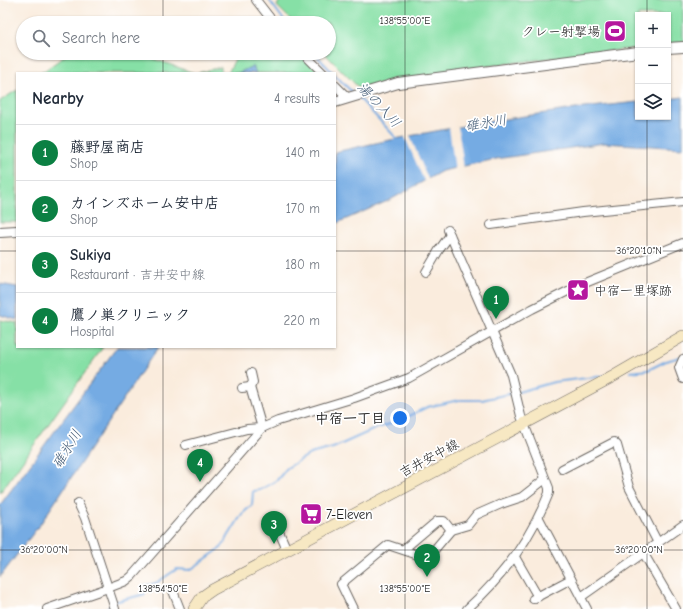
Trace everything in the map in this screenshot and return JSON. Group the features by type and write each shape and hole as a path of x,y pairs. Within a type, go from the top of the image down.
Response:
{"main road":[{"name":"吉井安中線","path":"194,609 202,598 212,590 614,376 683,336"}],"street":[{"path":"256,0 269,16"},
{"path":"671,48 683,46"},
{"path":"336,102 398,83 434,77 635,52"},
{"path":"310,60 322,72"},
{"path":"336,86 353,96"},
{"path":"491,225 582,212 683,202"},
{"path":"0,232 16,231"},
{"path":"426,272 449,233 511,375 524,423 544,479 549,488 539,518 515,557 484,594 467,609"},
{"path":"186,445 246,429 262,428 278,421 334,405 404,380 491,332 580,286 683,243"},
{"path":"683,359 679,368 683,379"},
{"path":"251,373 253,382 246,388 262,428"},
{"path":"47,609 108,588 126,581 132,576 262,428"},
{"path":"562,469 614,442 617,445 629,487 658,543"},
{"path":"354,609 341,584 388,545 404,549 418,555 427,553 435,549 451,530 468,525 476,515 522,497 544,479"},
{"path":"78,503 85,518 115,609"},
{"path":"539,518 587,609"},
{"path":"404,549 437,521 444,521 451,530"},
{"path":"581,597 644,554 683,524"},
{"path":"277,527 287,550"},
{"path":"644,554 676,609"},
{"path":"515,557 535,598 571,579"},
{"path":"173,592 180,609"},
{"path":"176,609 186,609"}],"green space":[{"path":"280,0 683,0 683,42 671,44 671,12 635,12 635,48 533,60 429,75 360,89 331,60 336,60 336,16 287,16 277,6"},
{"path":"59,60 157,60 191,72 42,72"},
{"path":"234,60 307,60 319,72 228,72"},
{"path":"221,67 221,72 201,72"},
{"path":"16,91 16,222 0,222 0,101"},
{"path":"0,320 16,323 16,348 102,348 0,493"}],"water":[{"path":"253,66 256,72 240,72"},
{"name":"碓氷川","path":"683,97 683,148 604,143 496,159 442,171 390,200 336,224 336,152 486,122 635,102 635,120 671,120 671,99"},
{"path":"0,284 16,287 16,320 0,315"},
{"name":"碓氷川","path":"116,348 157,348 41,523 0,577 0,505"}],"pier":[{"path":"458,126 464,169 455,171 449,127"},
{"path":"409,134 429,181 425,183 404,135"}],"waterway":[{"name":"湯の入川","path":"269,0 281,16"},
{"name":"湯の入川","path":"321,60 332,72"},
{"name":"湯の入川","path":"336,76 352,92"},
{"name":"湯の入川","path":"359,98 398,140"},
{"path":"630,372 648,370 666,361 680,357"},
{"path":"518,392 554,382 604,376"},
{"path":"114,602 145,594 145,586 156,583 177,569 190,570 221,548 242,514 252,505 253,491 260,490 277,480 287,468 310,454 333,448 375,429 399,421 427,407 459,400 482,400 513,393"},
{"path":"105,609 111,605"}],"place":[{"name":"クレー射撃場","path":"615,31"},
{"name":"中宿一里塚跡","path":"578,290"},
{"name":"藤野屋商店","path":"496,319"},
{"name":"鷹ノ巣クリニック","path":"200,482"},
{"name":"7-Eleven","path":"311,514"},
{"name":"Sukiya","path":"274,544"},
{"name":"カインズホーム安中店","path":"427,577"}],"district":[{"name":"中宿一丁目","path":"350,418"}]}
